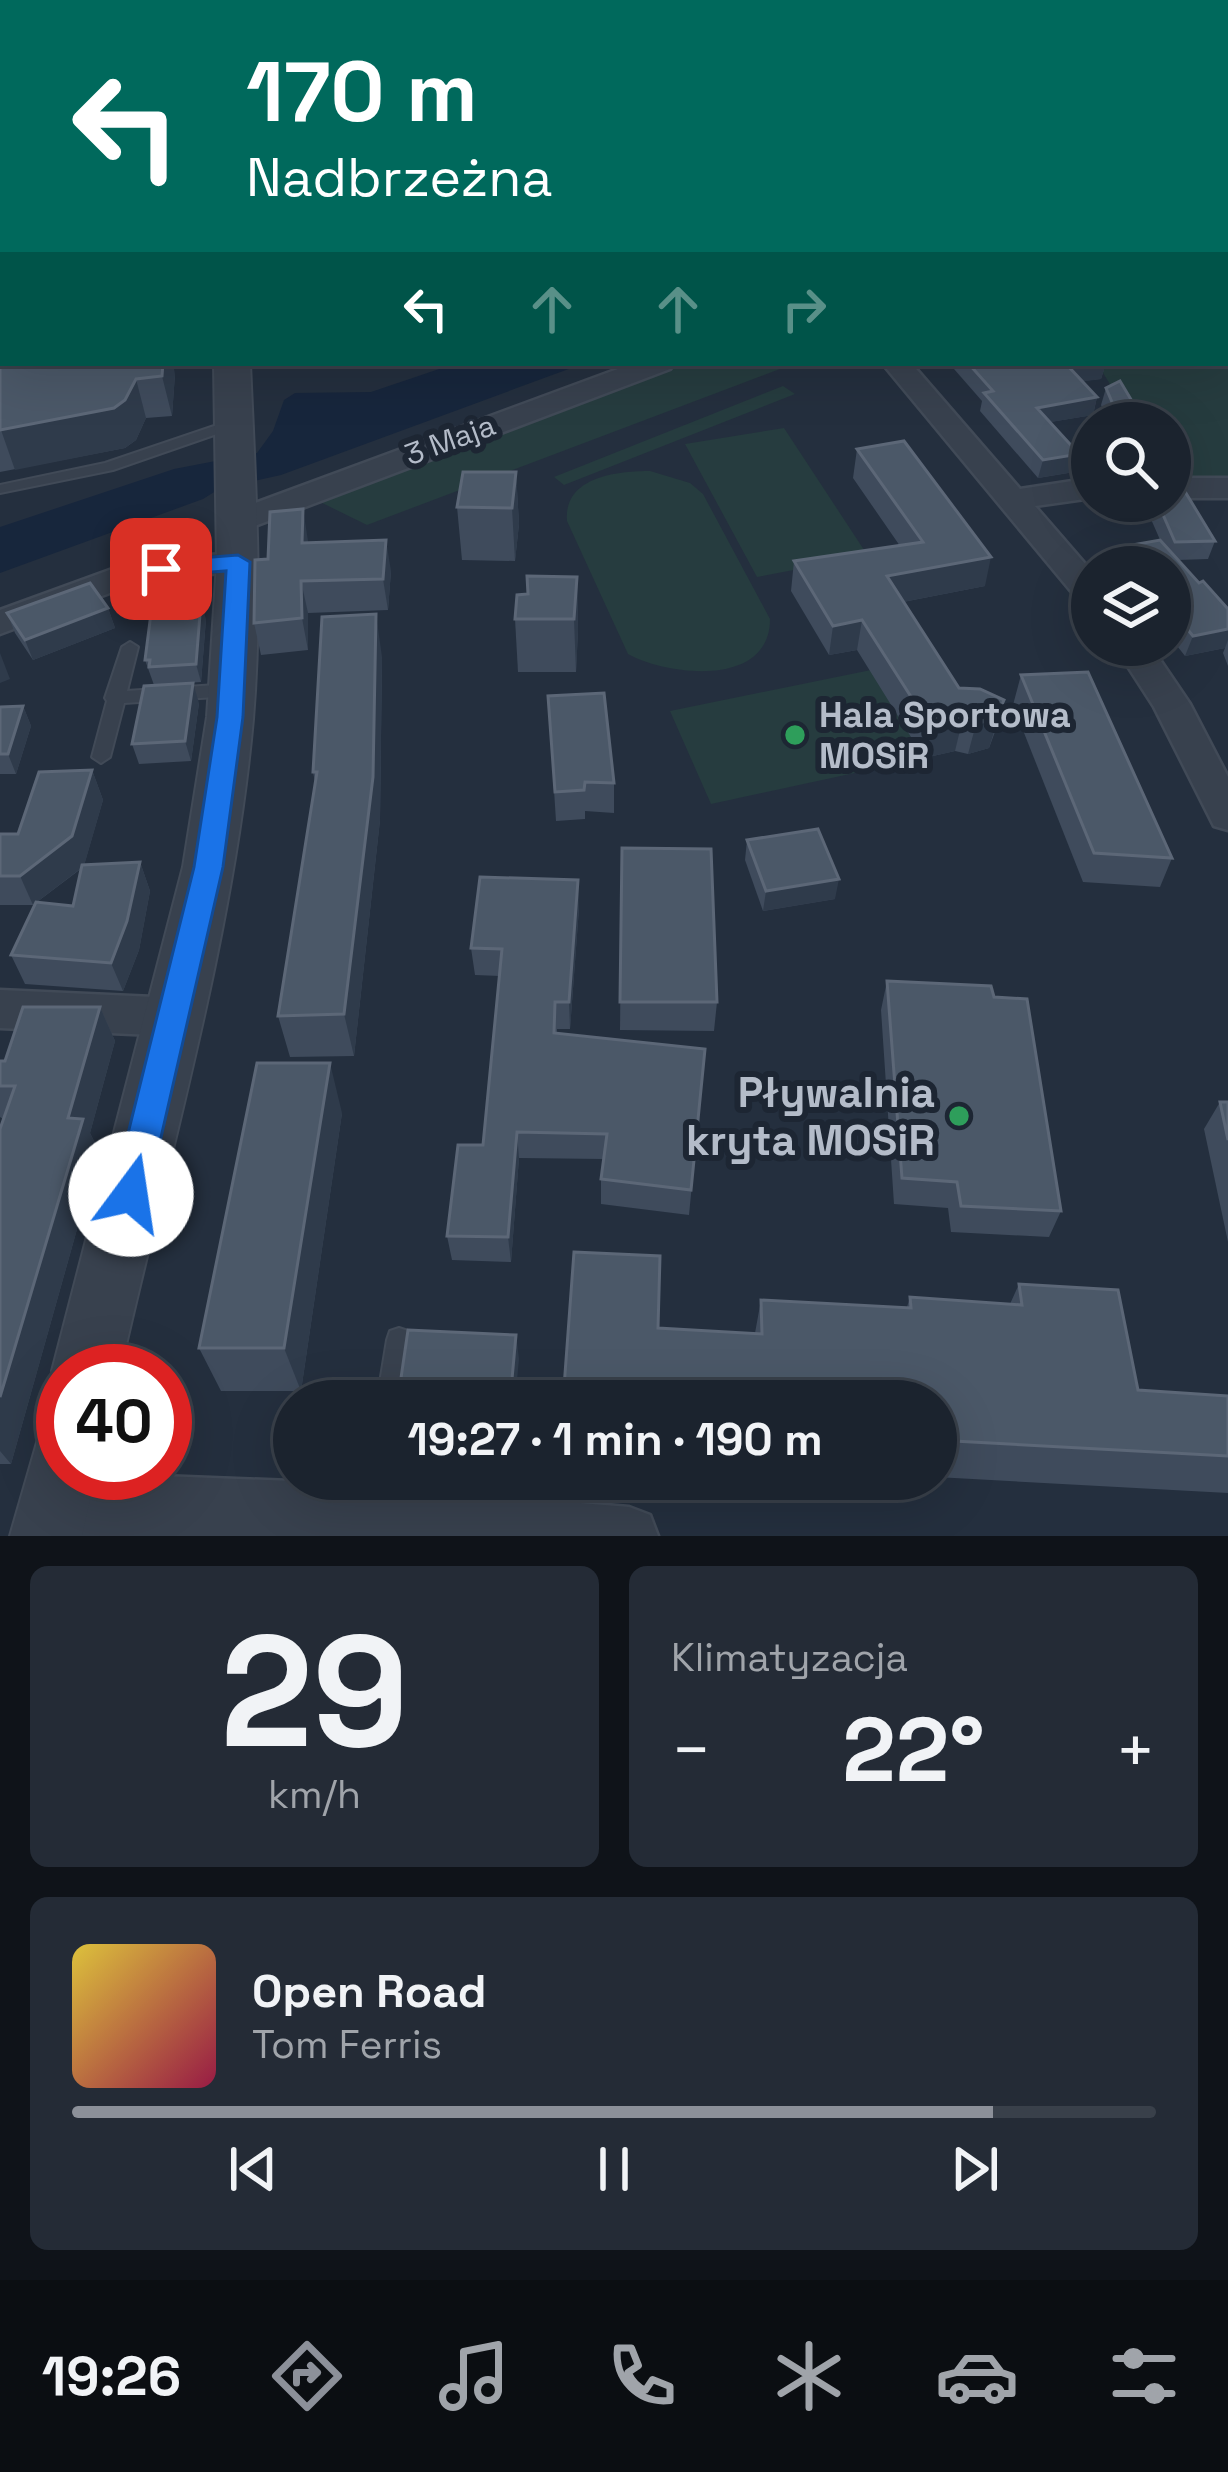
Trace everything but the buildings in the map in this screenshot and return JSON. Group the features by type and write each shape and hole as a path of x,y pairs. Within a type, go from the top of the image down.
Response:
{"street":[{"path":"93,1344 209,867 231,690 239,525 232,366"},
{"name":"3 Maja","path":"0,623 652,366"},
{"path":"899,366 1071,569"},
{"path":"1191,488 1228,488"},
{"path":"1012,500 1071,491"},
{"path":"1146,666 1171,704 1228,815"},
{"path":"0,1010 176,1017"},
{"path":"53,1506 367,1510 629,1536"}],"lane":[{"path":"0,489 108,467 233,432"},
{"path":"101,757 130,647"},
{"path":"114,698 231,690"},
{"path":"393,1380 399,1340"}],"green space":[{"path":"668,366 788,366 367,525 312,498"},
{"path":"1099,366 1228,366 1228,479 1191,479 1191,402 1114,402 1116,394"},
{"path":"783,386 795,394 564,485 554,477"},
{"path":"784,428 868,556 757,577 685,444"},
{"path":"650,471 690,483 703,494 770,619 766,641 753,657 736,666 691,671 628,654 567,521 568,506 583,486 608,475"},
{"name":"Hala Sportowa MOSiR","path":"871,670 924,758 711,804 670,711"}],"water":[{"path":"448,366 577,366 281,475 219,489 203,499 0,573 0,527 174,469 257,453 273,431 284,400 295,393 371,392"}],"place":[{"name":"Hala Sportowa MOSiR","path":"795,735"},
{"name":"Pływalnia kryta MOSiR","path":"959,1116"}],"route":[{"path":"131,1194 209,867 230,717 238,562 161,569"}]}
